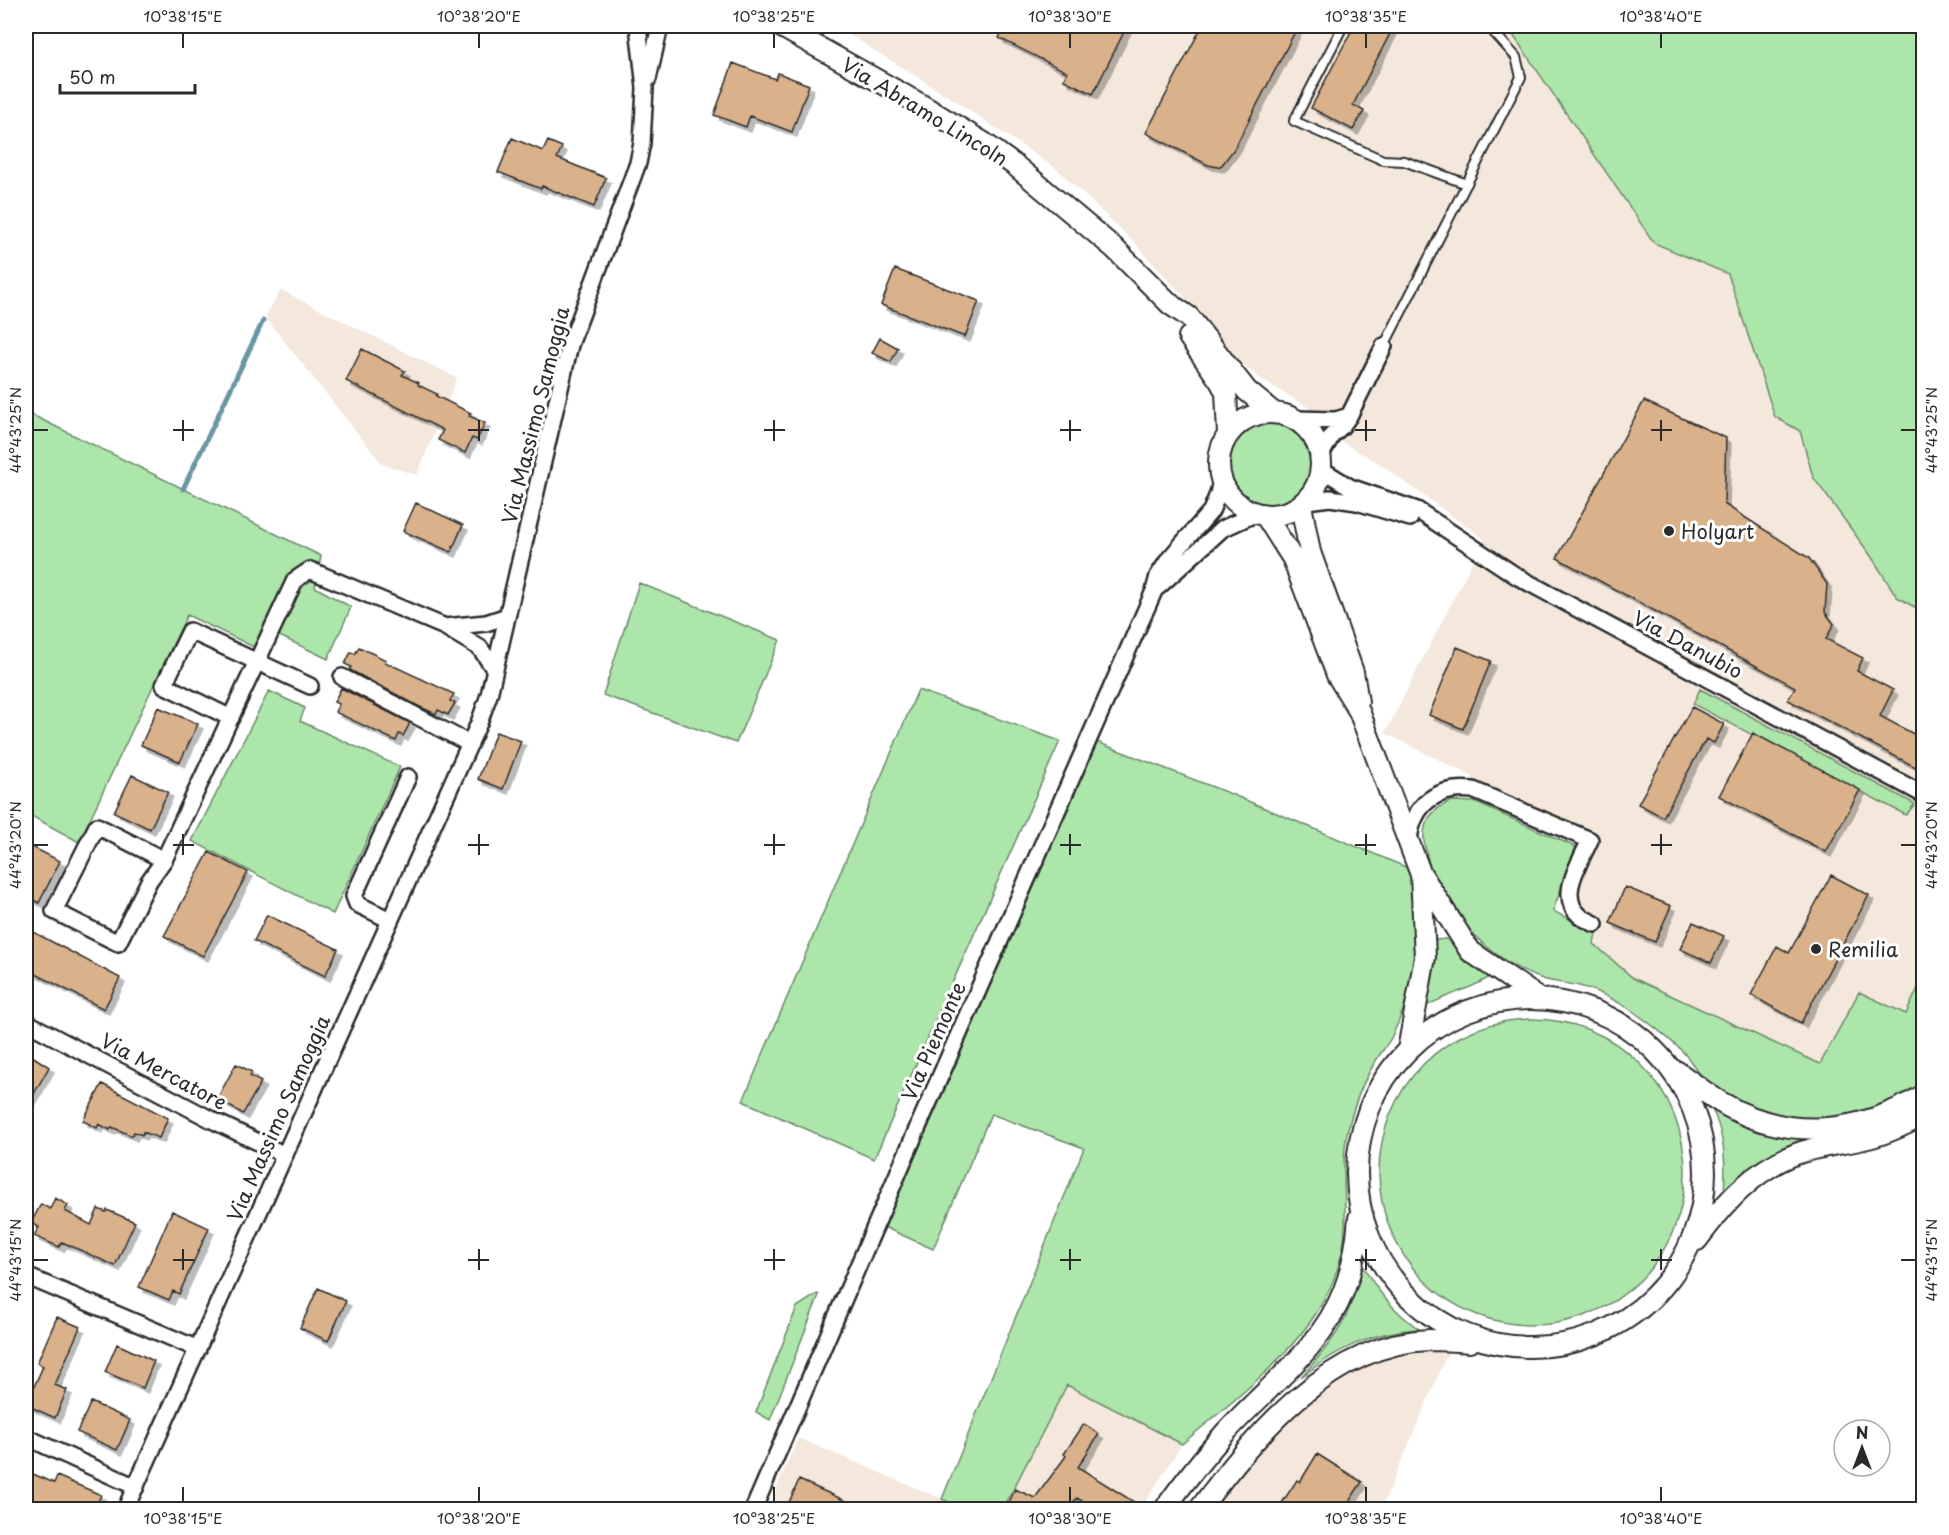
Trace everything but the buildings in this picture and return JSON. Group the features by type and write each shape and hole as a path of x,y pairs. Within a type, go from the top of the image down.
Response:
{"street":[{"name":"Via Massimo Samoggia","path":"125,1509 470,744 489,695 570,345 638,163 642,143 645,88 638,26"},
{"name":"Via Massimo Samoggia","path":"645,88 660,26"},
{"name":"Via Massimo Samoggia","path":"656,50 667,26"},
{"name":"Via Abramo Lincoln","path":"780,26 920,104 984,143 1053,196 1114,248 1170,303 1189,317 1252,396 1274,413"},
{"name":"Via Abramo Lincoln","path":"1170,303 1176,320 1226,392 1228,434"},
{"path":"1349,416 1336,420 1295,419 1274,413 1253,416 1240,422 1228,434 1220,449 1218,465 1221,480 1229,496 1241,507 1260,514 1285,514 1303,503 1318,483 1321,462 1332,435 1349,416 1384,346"},
{"path":"1295,419 1316,440 1321,462"},
{"name":"Via Danubio","path":"1321,462 1350,487 1417,510 1518,577 1923,795"},
{"name":"Via Piemonte","path":"753,1509 1154,591 1158,576 1169,559 1211,511 1221,480"},
{"name":"Via Danubio","path":"1303,503 1330,498 1357,502 1413,519 1437,522"},
{"path":"1303,503 1310,552 1353,672 1359,711"},
{"path":"1260,514 1293,559 1337,675 1359,711 1420,872 1470,951 1540,999"},
{"name":"Via Piemonte","path":"1154,591 1222,529 1260,514"},
{"path":"164,860 97,826 54,911 118,943 149,881 164,860 296,580 310,570 446,627 480,648 495,670"},
{"path":"446,627 486,623 507,616"},
{"path":"231,718 164,685 190,631 310,686"},
{"path":"342,677 470,744"},
{"path":"390,920 357,904 354,896 408,777"},
{"path":"1408,840 1414,820 1428,799 1442,791 1458,788 1473,790 1590,840 1569,889 1571,902 1578,914 1595,924"},
{"path":"1408,1050 1425,957 1420,872"},
{"path":"1164,1509 1224,1433 1307,1351 1322,1332 1344,1290 1356,1246 1360,1210 1357,1160 1365,1120 1378,1089 1392,1068 1408,1050 1433,1029 1469,1010 1516,1000 1540,999 1582,1006 1637,1035 1667,1064 1721,1103 1741,1113 1788,1127 1815,1130 1862,1123 1893,1112 1923,1095"},
{"name":"Via Mercatore","path":"26,1022 212,1120 285,1155"},
{"path":"1667,1064 1683,1088 1695,1114 1706,1170 1704,1199 1697,1227 1686,1254"},
{"path":"1199,1509 1263,1432 1299,1397 1335,1371 1376,1351 1428,1340 1549,1347 1604,1332 1629,1318 1652,1300 1729,1202 1761,1171 1798,1153 1870,1138 1895,1129 1923,1114"},
{"path":"1360,1210 1375,1251 1386,1270 1407,1295 1432,1317 1450,1328 1492,1343"},
{"path":"26,1276 198,1349"},
{"path":"26,1437 136,1487"}],"lane":[{"path":"1343,26 1294,121 1383,160 1404,161 1467,184"},
{"path":"1384,346 1521,77 1516,57 1488,26"}],"shaded area":[{"path":"835,26 1507,26 1654,243 1728,274 1775,417 1800,431 1813,477 1871,556 1897,597 1923,612 1924,977 1906,1014 1859,992 1820,1064 1633,978 1594,944 1562,910 1590,840 1473,790 1473,777 1385,733 1484,539 1380,464 1340,441 1326,429 1309,408 1261,379 1231,355 1195,309 1133,241 1057,169 954,100"},
{"path":"281,290 457,378 417,475 382,464 265,317"},
{"path":"1431,1348 1449,1350 1381,1509 1213,1510 1261,1449 1312,1400 1360,1367 1409,1351"},
{"path":"1067,1384 1182,1444 1141,1509 1003,1510"},
{"path":"798,1438 942,1499 965,1509 767,1510"}],"green space":[{"path":"1507,26 1923,26 1923,612 1897,597 1871,556 1813,477 1800,431 1775,417 1728,274 1654,243"},
{"path":"26,412 321,556 315,587 351,607 328,659 263,628 254,647 187,615 79,842 26,813"},
{"path":"1270,423 1286,426 1300,435 1309,449 1312,465 1309,481 1300,495 1286,504 1270,507 1254,504 1240,495 1231,481 1228,465 1231,449 1240,435 1254,426"},
{"path":"639,583 780,640 736,743 603,695"},
{"path":"1700,689 1915,804 1906,815 1693,704"},
{"path":"918,690 1060,741 874,1159 743,1101"},
{"path":"269,691 305,708 300,721 400,767 333,914 192,841"},
{"path":"1097,742 1231,794 1408,868 1416,909 1417,931 1412,975 1400,1017 1390,1039 1367,1077 1349,1124 1344,1157 1343,1246 1330,1288 1307,1327 1256,1381 1182,1444 1067,1385 1003,1509 965,1509 942,1499 1084,1148 991,1114 933,1249 884,1227"},
{"path":"1452,801 1474,802 1576,847 1553,911 1596,933 1594,944 1633,978 1820,1064 1859,992 1906,1014 1923,977 1923,1086 1859,1113 1825,1119 1778,1117 1754,1109 1730,1097 1709,1083 1684,1053 1628,1008 1589,989 1528,973 1497,955 1469,931 1447,904 1436,885 1424,842 1425,827 1432,814"},
{"path":"1446,939 1490,976 1478,984 1425,1007 1433,976 1436,940"},
{"path":"1517,1019 1547,1019 1591,1030 1617,1044 1651,1075 1674,1113 1679,1127 1685,1157 1685,1187 1674,1231 1651,1269 1629,1291 1591,1314 1577,1319 1547,1325 1517,1325 1473,1314 1447,1300 1413,1269 1390,1231 1385,1217 1379,1187 1379,1157 1390,1113 1404,1087 1435,1053 1473,1030 1487,1025"},
{"path":"1712,1109 1754,1128 1786,1137 1816,1138 1766,1157 1745,1171 1724,1192 1724,1150 1720,1129"},
{"path":"1361,1261 1372,1281 1386,1299 1419,1329 1386,1334 1356,1344 1328,1358 1301,1377 1324,1351 1342,1325 1354,1296"},
{"path":"817,1294 819,1295 770,1420 756,1412 797,1307"}],"waterway":[{"path":"183,489 263,321"}],"place":[{"name":"Holyart","path":"1669,531"},
{"name":"Remilia","path":"1816,949"}]}
